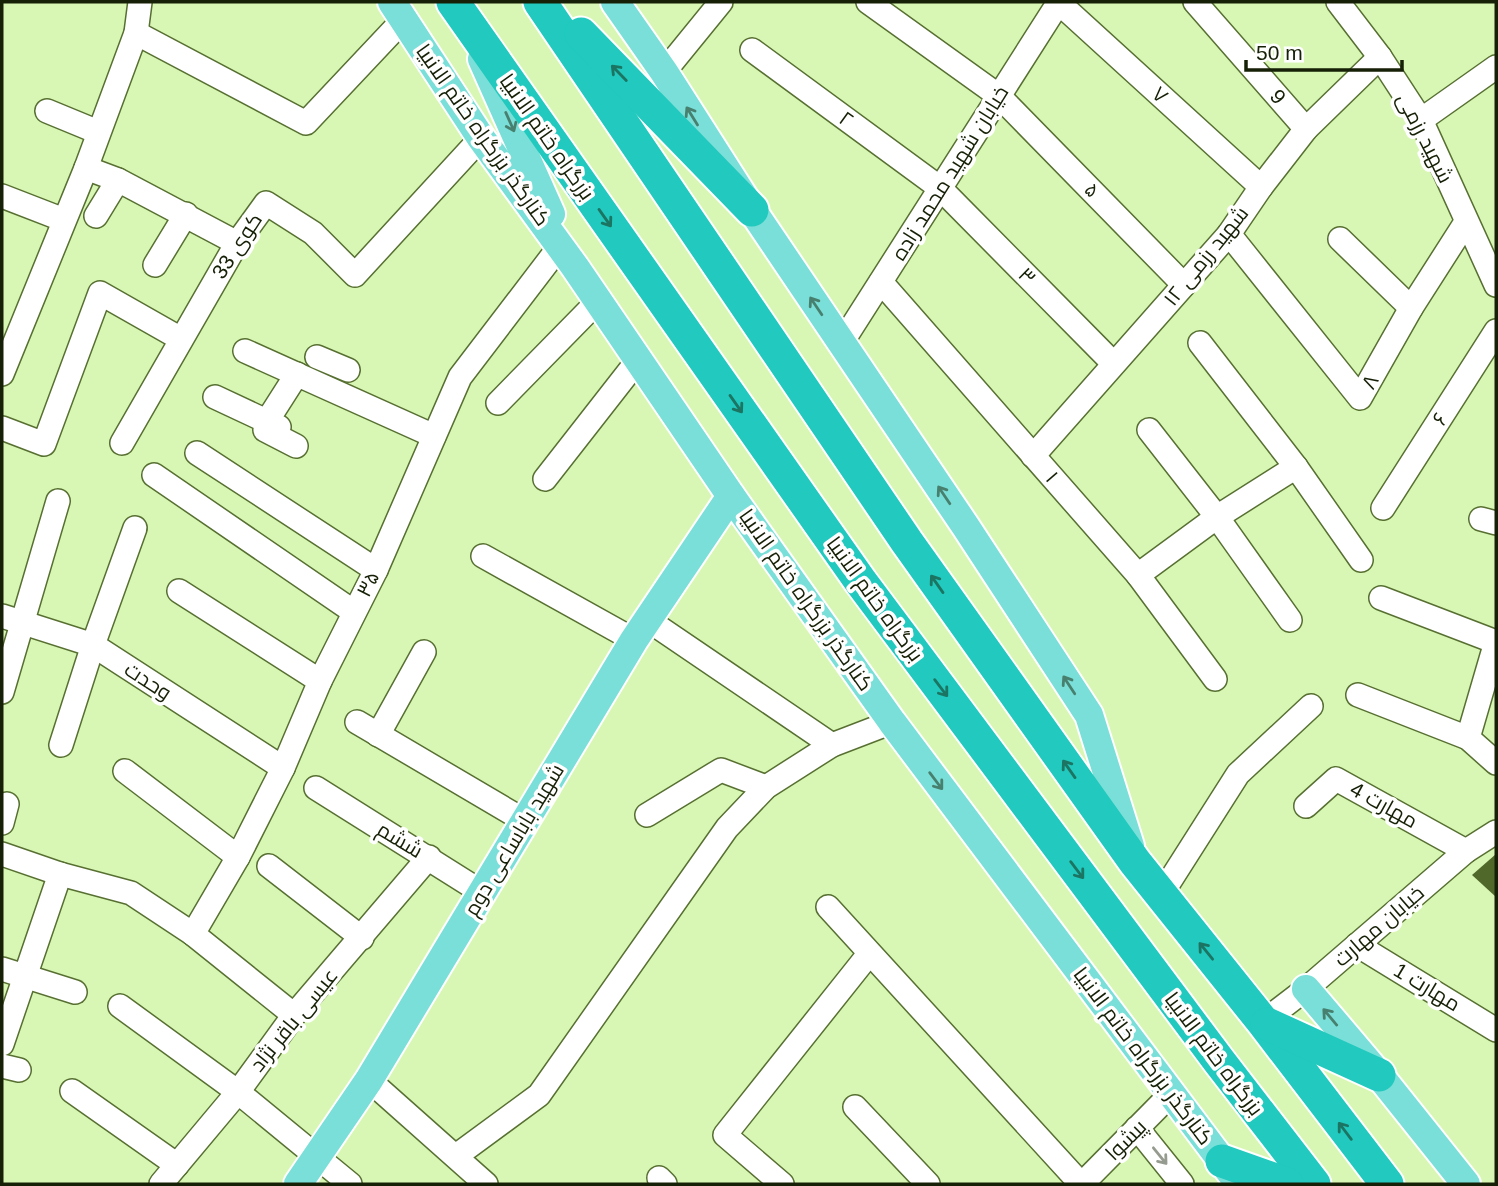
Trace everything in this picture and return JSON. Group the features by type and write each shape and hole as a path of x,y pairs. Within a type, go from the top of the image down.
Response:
{"highway":[{"path":"540,2 907,542 1135,862 1263,1022 1387,1184"},
{"path":"550,2 752,210"},
{"name":"بزرگراه خاتم الانبیا","path":"458,8 861,582 1314,1184"},
{"path":"1263,1022 1380,1075"},
{"path":"1231,1173 1287,1184"}],"main road":[{"path":"615,2 664,72 841,344 967,527 1089,715 1135,862"},
{"path":"458,8 568,257"},
{"name":"کنارگذر بزرگراه خاتم الانبیا","path":"398,10 481,138 568,257 731,495 892,722 1231,1173"},
{"name":"شهید باباساعی دوم","path":"298,1184 369,1080 641,630 731,495"},
{"path":"1306,989 1380,1075 1466,1184"}],"street":[{"path":"2,374 7,343 86,168 135,33 140,2"},
{"path":"664,72 721,2"},
{"name":"۵","path":"868,2 999,96 1184,285"},
{"name":"خیابان شهید محمد زاده","path":"841,344 1059,2"},
{"name":"۷","path":"1059,2 1261,187"},
{"name":"9","path":"1195,2 1306,129"},
{"name":"شهید رزمی","path":"1338,2 1380,57 1421,120 1496,285"},
{"path":"135,33 306,123 398,10"},
{"name":"۲","path":"752,50 940,188"},
{"name":"شهید رزمی ۱۲","path":"1033,456 1229,234 1306,129 1380,57"},
{"path":"1421,120 1496,67"},
{"path":"47,111 98,132"},
{"name":"کوی 33","path":"122,443 237,243 265,204 313,233 355,275 481,138"},
{"path":"86,168 118,180 237,243"},
{"path":"96,216 118,180"},
{"name":"۳","path":"940,188 1113,363"},
{"path":"2,196 64,220"},
{"path":"155,265 186,214"},
{"name":"۸","path":"1229,234 1360,398 1411,308 1466,222"},
{"path":"1340,239 1411,308"},
{"name":"۳۵","path":"193,934 239,857 283,768 320,681 376,570 460,377 568,257"},
{"name":"۱","path":"881,282 1139,575 1215,679"},
{"path":"2,428 44,444 100,293 181,339"},
{"path":"498,402 598,301"},
{"name":"۶","path":"1383,508 1496,331"},
{"path":"1200,343 1296,467 1361,560"},
{"path":"245,351 348,370"},
{"path":"545,479 638,360"},
{"path":"311,365 434,436"},
{"path":"296,446 265,430 274,424 311,365"},
{"path":"215,397 274,424"},
{"path":"1149,430 1217,517 1290,620"},
{"path":"197,453 376,570"},
{"path":"1139,575 1217,517 1296,467"},
{"path":"154,475 354,612"},
{"path":"2,692 13,620 58,501"},
{"path":"61,745 135,528"},
{"path":"483,556 641,630 832,745"},
{"path":"179,591 320,681"},
{"path":"1381,598 1496,642 1468,738"},
{"name":"وحدت","path":"13,620 93,645 283,768"},
{"path":"378,735 424,652"},
{"path":"1358,695 1468,738 1496,763"},
{"path":"1161,895 1238,774 1311,706"},
{"path":"357,722 525,821"},
{"path":"456,1156 539,1095 727,828 766,787 832,745 892,722"},
{"path":"646,815 721,769 766,787"},
{"path":"125,771 239,857"},
{"name":"مهارت 4","path":"1306,806 1336,779 1466,851"},
{"name":"ششم","path":"316,788 482,893"},
{"name":"خیابان مهارت","path":"1263,1022 1306,989 1466,851 1495,835"},
{"path":"2,854 60,874 131,893 193,934 294,1015"},
{"name":"عیسی باقر نژاد","path":"161,1184 239,1092 294,1015 429,857"},
{"path":"269,866 362,938"},
{"path":"2,1044 60,874"},
{"path":"828,907 1081,1184"},
{"name":"مهارت 1","path":"1357,945 1496,1030"},
{"path":"782,1184 725,1135 869,954"},
{"path":"2,970 75,992"},
{"path":"120,1006 239,1092 351,1184"},
{"path":"369,1080 486,1184"},
{"path":"72,1091 177,1165"},
{"name":"پیشوا","path":"1081,1184 1171,1095"},
{"path":"855,1107 928,1184"},
{"path":"1137,1129 1182,1184"}],"building":[{"path":"1496,854 1496,897 1472,875"}]}
